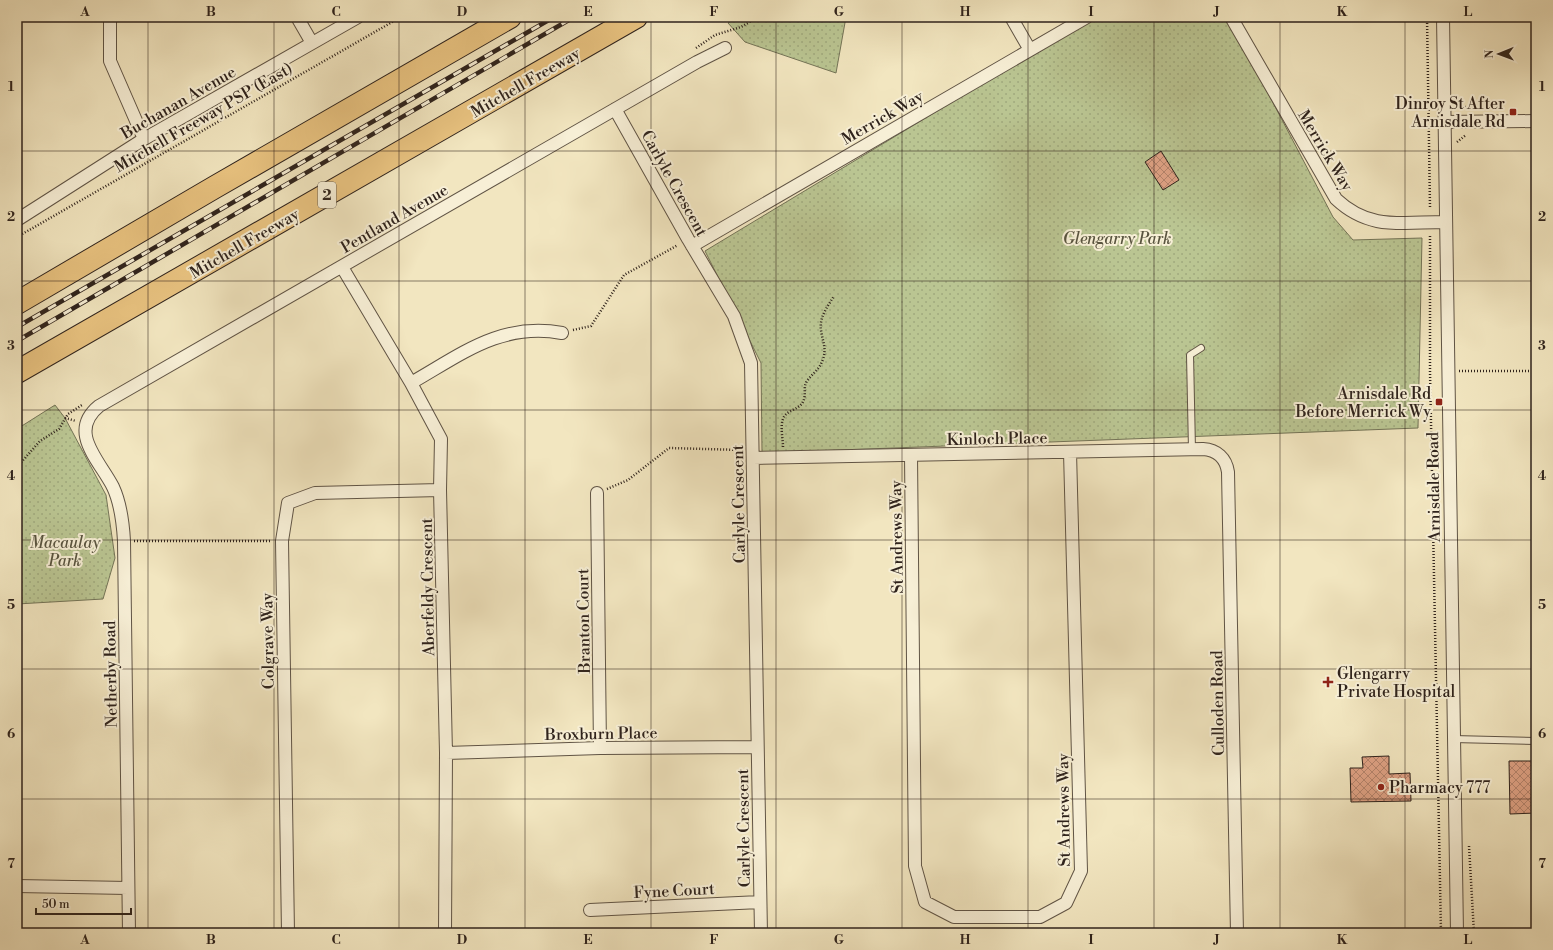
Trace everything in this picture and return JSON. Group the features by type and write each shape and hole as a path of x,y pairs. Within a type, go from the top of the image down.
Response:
{"highway":[{"path":"17,303 510,17"},
{"name":"Mitchell Freeway","path":"17,372 636,17"}],"street":[{"path":"110,17 110,61 144,139"},
{"path":"297,17 312,42"},
{"name":"Buchanan Avenue","path":"17,220 144,139 358,17"},
{"path":"1011,17 1030,50"},
{"name":"Merrick Way","path":"690,242 1088,17"},
{"name":"Merrick Way","path":"1231,17 1336,199 1358,216 1371,221 1445,222"},
{"name":"Arnisdale Road","path":"1443,17 1457,933"},
{"name":"Pentland Avenue","path":"86,424 91,414 99,406 697,62 725,48"},
{"name":"Carlyle Crescent","path":"615,109 690,242 734,316 751,363 761,933"},
{"path":"1444,122 1536,121"},
{"name":"Aberfeldy Crescent","path":"342,267 411,383 441,439 440,490 446,754 445,933"},
{"path":"411,383 482,343 503,334 533,330 562,333"},
{"name":"Netherby Road","path":"86,424 86,441 113,488 119,504 124,542 129,933"},
{"name":"Kinloch Place","path":"753,454 783,457 1209,450 1215,452 1224,460 1228,472"},
{"name":"St Andrews Way","path":"912,455 915,866 923,895 925,902 954,917 1040,917 1066,903 1081,871 1070,452"},
{"name":"Culloden Road","path":"1228,472 1237,933"},
{"name":"Colgrave Way","path":"288,933 282,541 288,503 315,493 440,490"},
{"name":"Branton Court","path":"598,493 600,748"},
{"name":"Broxburn Place","path":"446,754 600,748 757,747"},
{"path":"17,886 128,888"},
{"name":"Fyne Court","path":"590,910 760,902"}],"lane":[{"path":"1192,450 1190,355 1201,348"},
{"path":"1453,740 1536,741"}],"path":[{"name":"Mitchell Freeway PSP (East)","path":"17,238 401,17"},
{"path":"1427,17 1430,207"},
{"path":"1430,236 1430,372 1441,933"},
{"path":"562,333 591,326 624,275 690,242"},
{"path":"783,457 782,420 785,415 800,405 804,400 804,387 807,381 820,367 825,349 821,331 821,322 825,310 834,296"},
{"path":"1457,372 1536,371"},
{"path":"1430,372 1438,372"},
{"path":"598,493 628,480 669,448 753,454"},
{"path":"17,460 24,460"},
{"path":"124,542 282,541"}],"green space":[{"path":"738,17 846,17 836,73 745,42 728,23"},
{"name":"Glengarry Park","path":"1093,17 1228,17 1333,217 1353,240 1422,238 1418,428 762,453 761,363 705,251"},
{"name":"Macaulay Park","path":"55,405 65,418 106,495 115,558 103,599 17,604 17,429"}],"building":[{"path":"1161,151 1179,180 1163,190 1145,162"},
{"name":"Pharmacy 777","path":"1389,756 1389,774 1410,773 1411,801 1351,802 1350,768 1363,768 1362,757"},
{"path":"1509,761 1536,761 1536,813 1510,814"}],"railway":[{"path":"17,327 554,17"},
{"path":"17,341 574,17"}],"place":[{"name":"Dinroy St After Arnisdale Rd","path":"1513,112"},
{"name":"Arnisdale Rd Before Merrick Wy","path":"1439,402"},
{"name":"Glengarry Private Hospital","path":"1328,682"},
{"name":"Pharmacy 777","path":"1381,787"}]}
